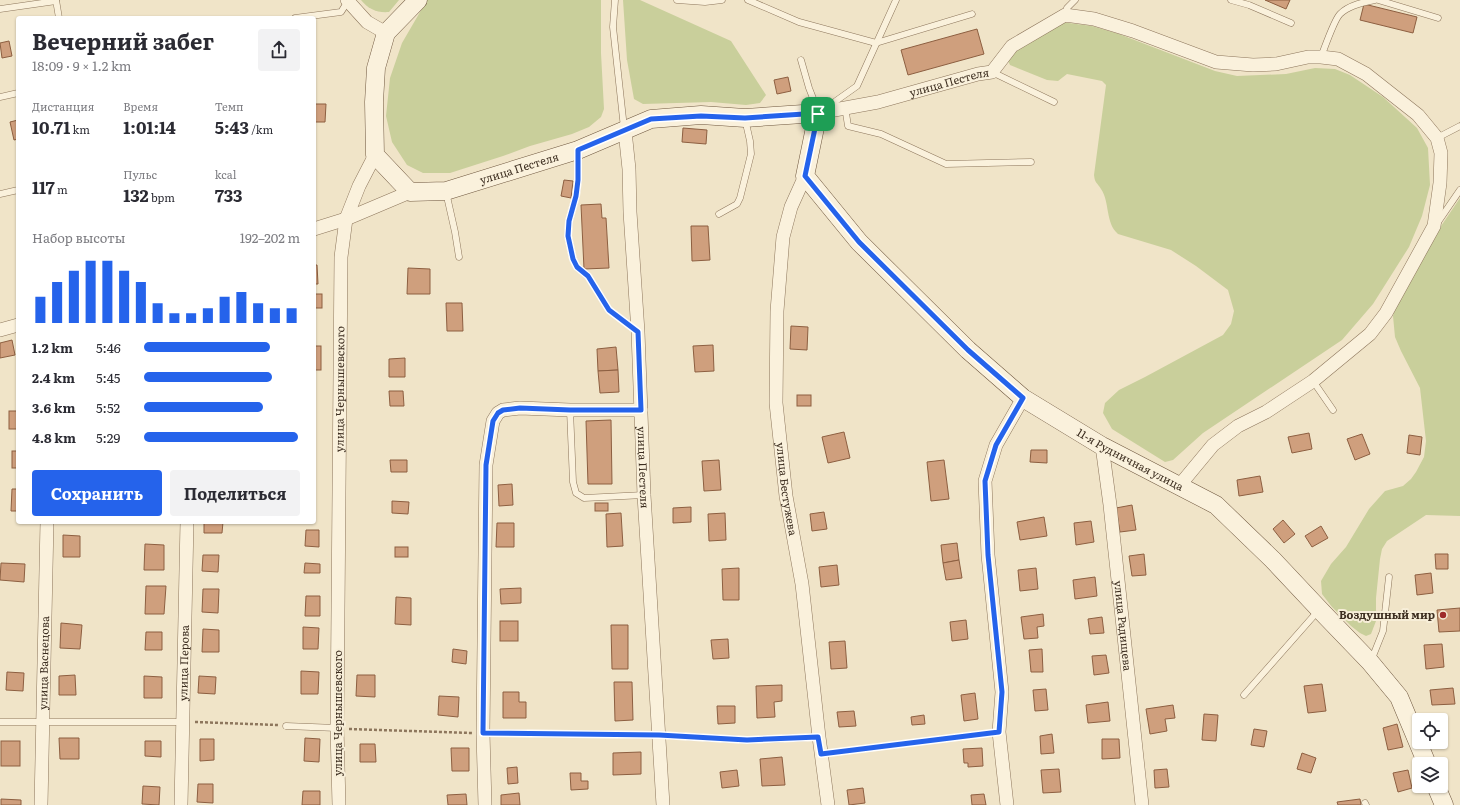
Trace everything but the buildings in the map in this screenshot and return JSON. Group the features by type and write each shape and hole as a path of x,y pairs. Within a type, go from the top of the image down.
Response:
{"main road":[{"path":"410,192 376,155 374,102 376,68 386,33 418,0"},
{"path":"805,176 818,114"},
{"name":"улица Пестеля","path":"410,192 446,191 578,150 651,119 701,116 745,118 818,114"},
{"name":"11-я Рудничная улица","path":"805,176 859,242 968,350 1023,398 1102,446 1216,505 1273,560 1370,662 1399,697 1424,757"},
{"path":"1439,793 1444,805"}],"street":[{"path":"347,1 367,22 386,33"},
{"path":"1066,12 1120,27 1216,62 1253,65 1276,64 1308,57 1338,59 1366,74 1418,116 1437,138 1440,153 1440,183 1434,226 1386,313 1370,334 1313,380 1266,412 1238,426 1212,445 1179,486"},
{"name":"улица Пестеля","path":"818,114 878,102 978,74 992,72 1012,46 1066,12"},
{"name":"улица Пестеля","path":"625,131 629,169 630,212 638,332 644,495 663,805"},
{"name":"улица Чернышевского","path":"339,805 337,728 340,257 346,219 359,186 376,155"},
{"name":"улица Бестужева","path":"805,176 791,207 783,237 777,311 776,403 786,496 802,584 818,737 828,805"},
{"path":"316,228 346,219 410,192"},
{"path":"0,330 16,326"},
{"path":"1007,805 999,732 1002,692 988,555 985,481 996,445 1023,398"},
{"path":"485,805 483,733 486,465 493,421 498,413 503,410 520,408 641,410"},
{"name":"улица Радищева","path":"1102,446 1111,513 1142,805"},
{"name":"улица Васнецова","path":"41,805 47,524"},
{"name":"улица Перова","path":"181,805 187,524"}],"lane":[{"path":"615,0 613,27 625,131"},
{"path":"677,0 705,2 722,0"},
{"path":"748,0 799,22 876,43 972,14"},
{"path":"801,60 818,114 857,86 896,0"},
{"path":"1065,0 1066,12"},
{"path":"1066,12 1075,0"},
{"path":"1231,0 1249,5 1292,23"},
{"path":"1321,57 1339,15 1346,9 1366,2 1377,0 1438,18"},
{"path":"0,9 56,1 60,16"},
{"path":"311,16 342,12 347,1"},
{"path":"992,72 1054,102"},
{"path":"0,96 16,93"},
{"path":"843,108 846,113 848,126 881,134 946,164 1031,162"},
{"path":"719,214 737,204 740,198 751,154 745,118"},
{"path":"1437,138 1460,126"},
{"path":"578,150 578,180 576,196 569,221 568,236 573,259 577,267 588,276 609,310 638,332"},
{"path":"0,194 16,190"},
{"path":"1434,226 1460,190"},
{"path":"446,191 459,257"},
{"path":"1313,380 1333,410"},
{"path":"570,410 573,482 576,493 584,498 644,495"},
{"path":"1370,662 1383,631 1389,577"},
{"path":"1244,696 1320,610"},
{"path":"0,722 182,722"},
{"path":"286,726 337,728"},
{"path":"483,733 659,735 747,740 818,737"}],"path":[{"path":"182,722 286,726"},
{"path":"337,728 483,733"},
{"path":"821,754 999,732"}],"green space":[{"path":"361,0 399,0 389,12 381,12 373,10"},
{"path":"427,0 601,0 601,53 604,109 601,117 589,127 572,134 530,146 450,173 423,173 407,165 392,142 386,116 390,78 402,43"},
{"path":"623,0 640,0 731,41 766,95 760,103 746,105 711,102 643,104 634,99 627,60"},
{"path":"1061,22 1092,26 1119,34 1215,71 1237,76 1286,74 1315,68 1335,69 1350,75 1383,97 1417,128 1428,148 1430,185 1422,216 1409,247 1373,304 1342,340 1203,433 1173,460 1165,462 1112,429 1103,413 1105,403 1119,390 1223,335 1231,324 1234,311 1228,290 1196,266 1171,250 1118,234 1111,224 1104,194 1096,182 1094,175 1106,85 1102,81 1067,74 1058,81 1047,80 1010,65 1006,57"},
{"path":"1460,198 1460,516 1426,515 1387,541 1382,549 1380,559 1376,598 1376,621 1371,634 1366,636 1351,626 1332,607 1322,594 1321,581 1331,564 1346,547 1369,509 1385,491 1403,486 1411,479 1424,457 1426,441 1420,388 1395,337 1393,316 1397,302 1435,235"}],"place":[{"name":"Воздушный мир","path":"1443,615"}],"route":[{"path":"818,114 805,176 859,242 968,350 1023,398 996,445 985,481 988,555 1002,692 999,732 821,754 818,737 747,740 659,735 483,733 486,465 493,421 498,413 503,410 520,408 641,410 638,332 609,310 588,276 577,267 573,259 568,236 569,221 576,196 578,180 578,150 651,119 701,116 745,118 818,114"}]}
